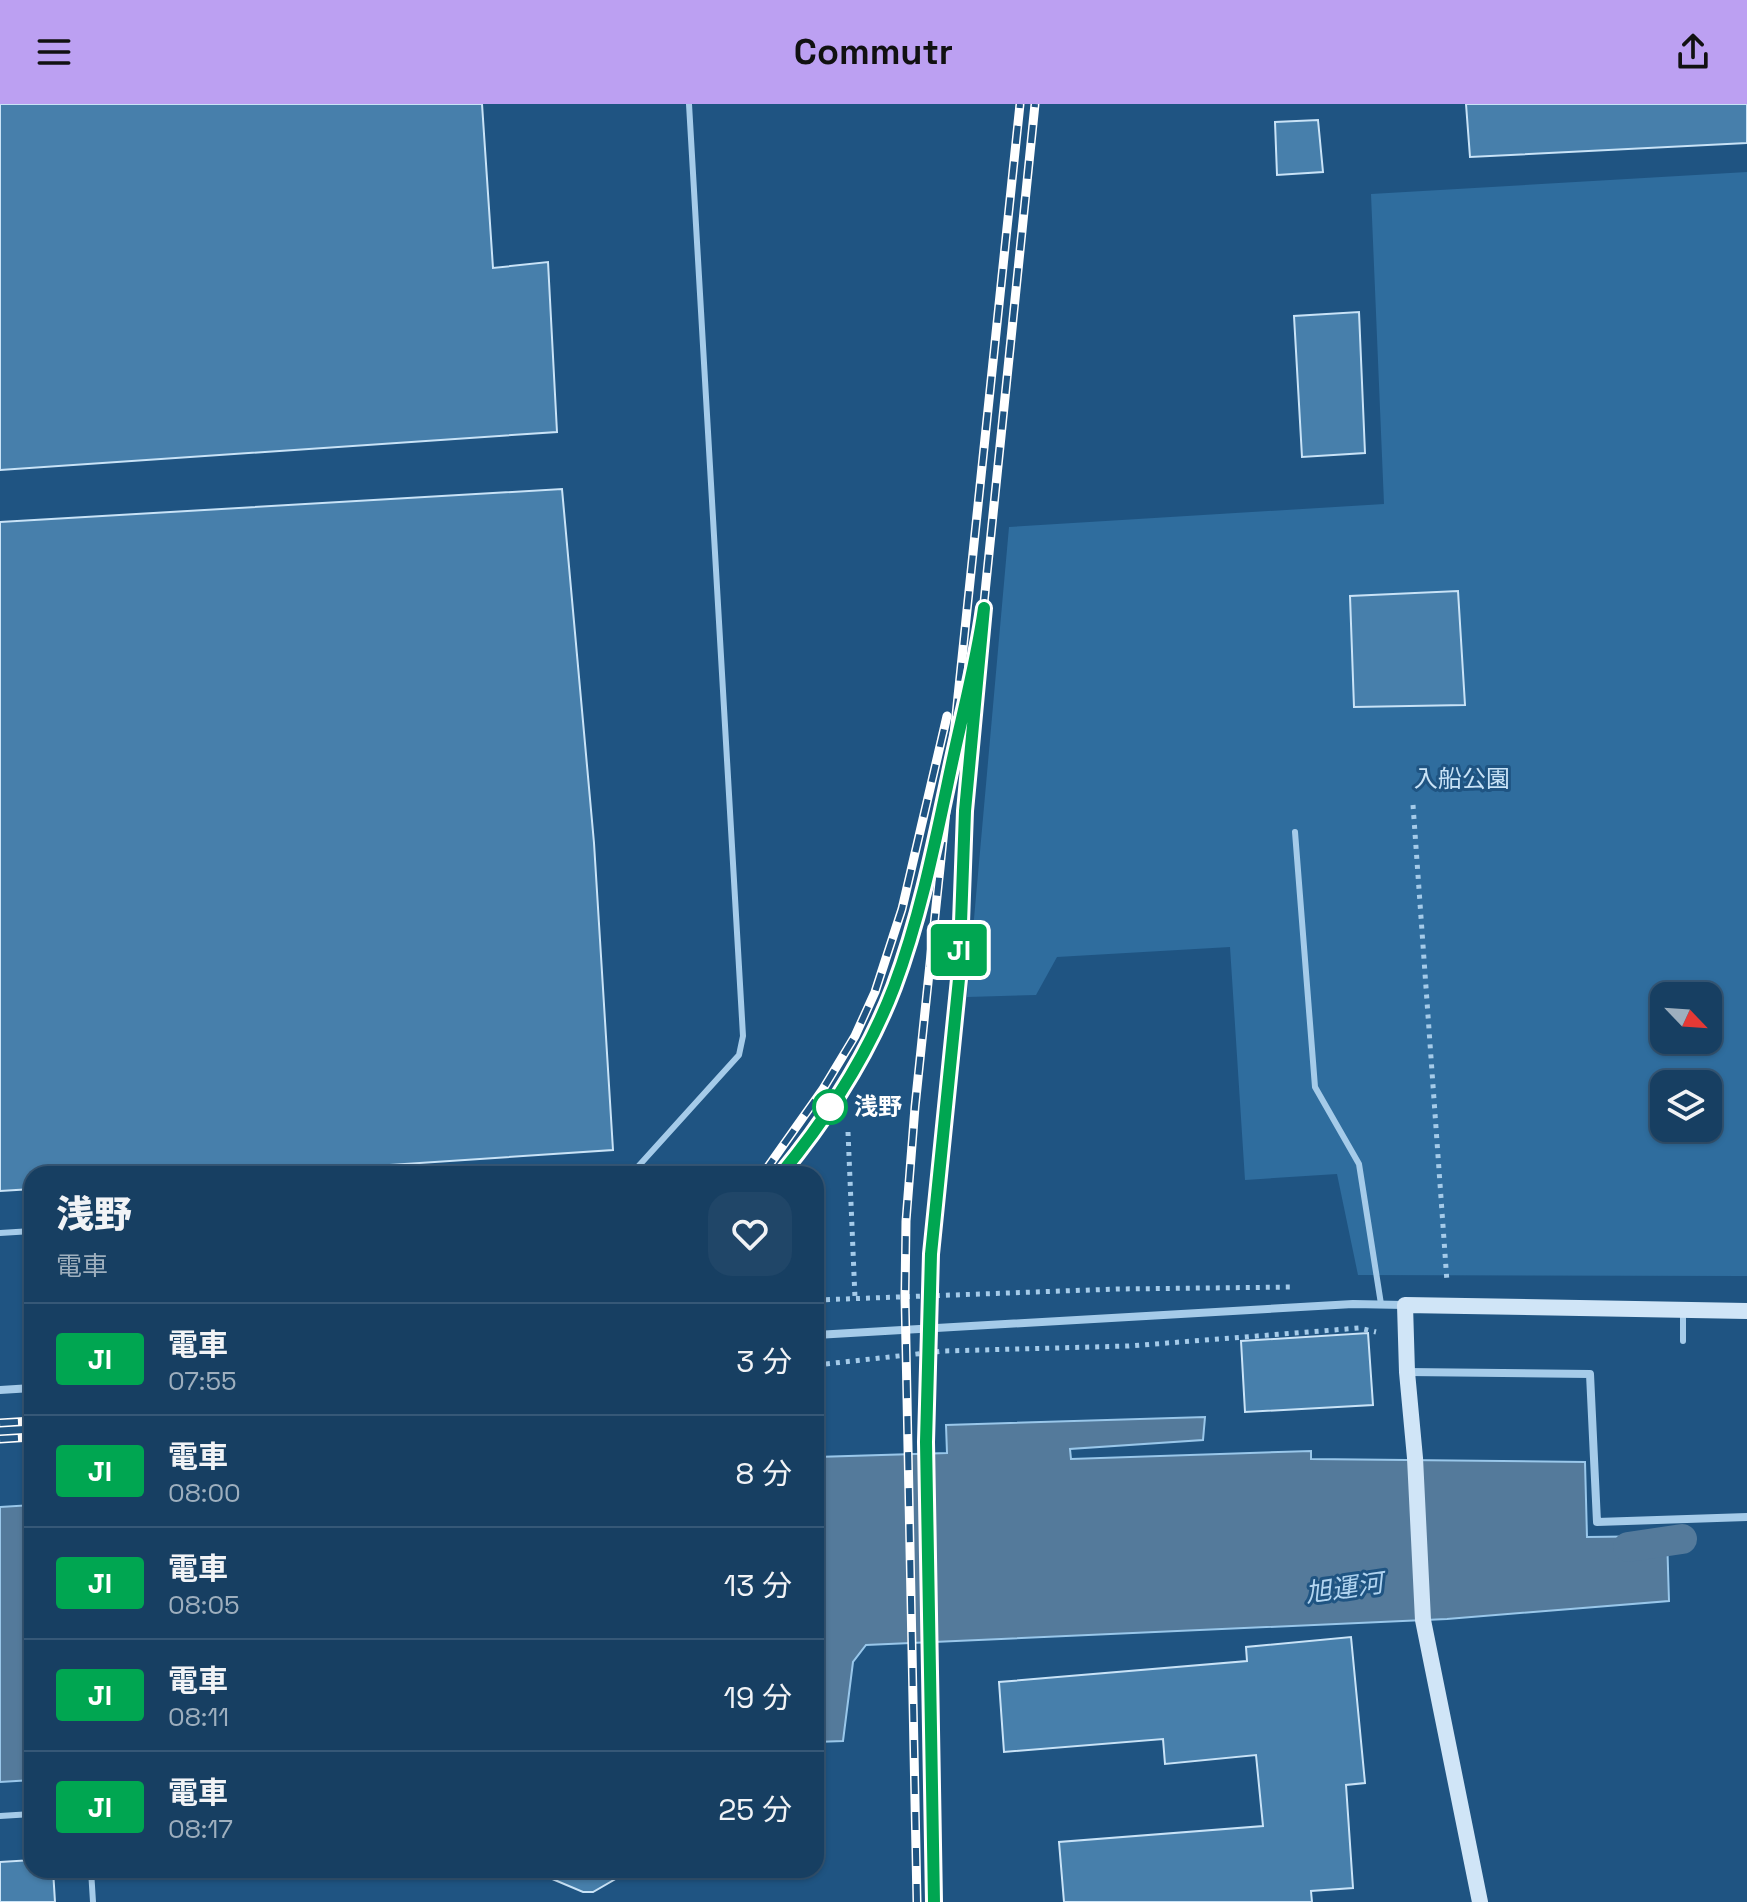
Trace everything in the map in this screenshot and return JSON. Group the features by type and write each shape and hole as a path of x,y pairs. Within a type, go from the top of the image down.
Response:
{"street":[{"path":"824,1335 1381,1304 1747,1311"},
{"path":"1405,1305 1423,1620 1480,1902"},
{"path":"1407,1372 1590,1374 1597,1522 1747,1517"},
{"path":"0,1390 24,1388"}],"lane":[{"path":"639,1166 739,1055 743,1036 689,104"},
{"path":"1295,832 1315,1087 1359,1164 1381,1304"},
{"path":"0,1233 24,1232"},
{"path":"1683,1310 1683,1341"},
{"path":"0,1816 24,1814"},
{"path":"92,1878 93,1902"}],"path":[{"path":"1413,805 1447,1282"},
{"path":"848,1132 855,1298"},
{"path":"824,1300 1302,1286"},
{"path":"824,1364 944,1351 1129,1346 1359,1328 1376,1332"}],"green space":[{"name":"入船公園","path":"1747,172 1747,1276 1358,1275 1337,1174 1245,1180 1230,947 1057,957 1036,995 967,997 1009,527 1384,504 1371,194"}],"water":[{"path":"1205,1417 1203,1440 1070,1449 1071,1459 1311,1451 1311,1459 1585,1462 1587,1537 1667,1536 1669,1601 1447,1619 866,1645 853,1662 843,1741 824,1742 824,1457 947,1453 946,1425"},
{"path":"24,1506 24,1780 0,1782 0,1507"}],"building":[{"path":"0,104 482,104 493,268 548,262 557,432 0,470"},
{"path":"1466,104 1747,104 1747,143 1470,157"},
{"path":"1318,120 1323,172 1277,175 1275,122"},
{"path":"1359,312 1365,453 1302,457 1294,316"},
{"path":"562,489 594,843 613,1150 374,1166 24,1166 24,1190 0,1191 0,522"},
{"path":"1458,591 1465,705 1354,707 1350,596"},
{"path":"1368,1333 1373,1405 1245,1412 1241,1341"},
{"path":"1351,1637 1365,1783 1346,1785 1353,1888 1311,1891 1312,1902 1064,1902 1059,1842 1263,1826 1256,1755 1165,1764 1163,1739 1004,1752 999,1682 1247,1661 1246,1647"},
{"path":"24,1860 24,1878 54,1878 55,1902 0,1902 0,1862"},
{"path":"550,1878 617,1878 593,1892 583,1892"}],"waterway":[{"name":"旭運河","path":"1628,1547 1682,1539"}],"railway":[{"path":"917,1902 906,1221 915,1107 1020,104"},
{"path":"934,1902 926,1442 931,1254 959,979 965,811 973,710 1035,104"},
{"path":"769,1166 823,1089 855,1036 875,992 902,909 947,716"},
{"path":"787,1166 845,1084 884,1010 906,950 934,842"},
{"path":"0,1423 24,1422"},
{"path":"0,1439 24,1438"}],"train":[{"name":"JI","path":"788,1166 809,1140 847,1079 894,987 913,929 943,805 984,608 965,811 959,979 931,1254 926,1442 934,1902"}],"place":[{"name":"浅野","path":"830,1107"}]}
